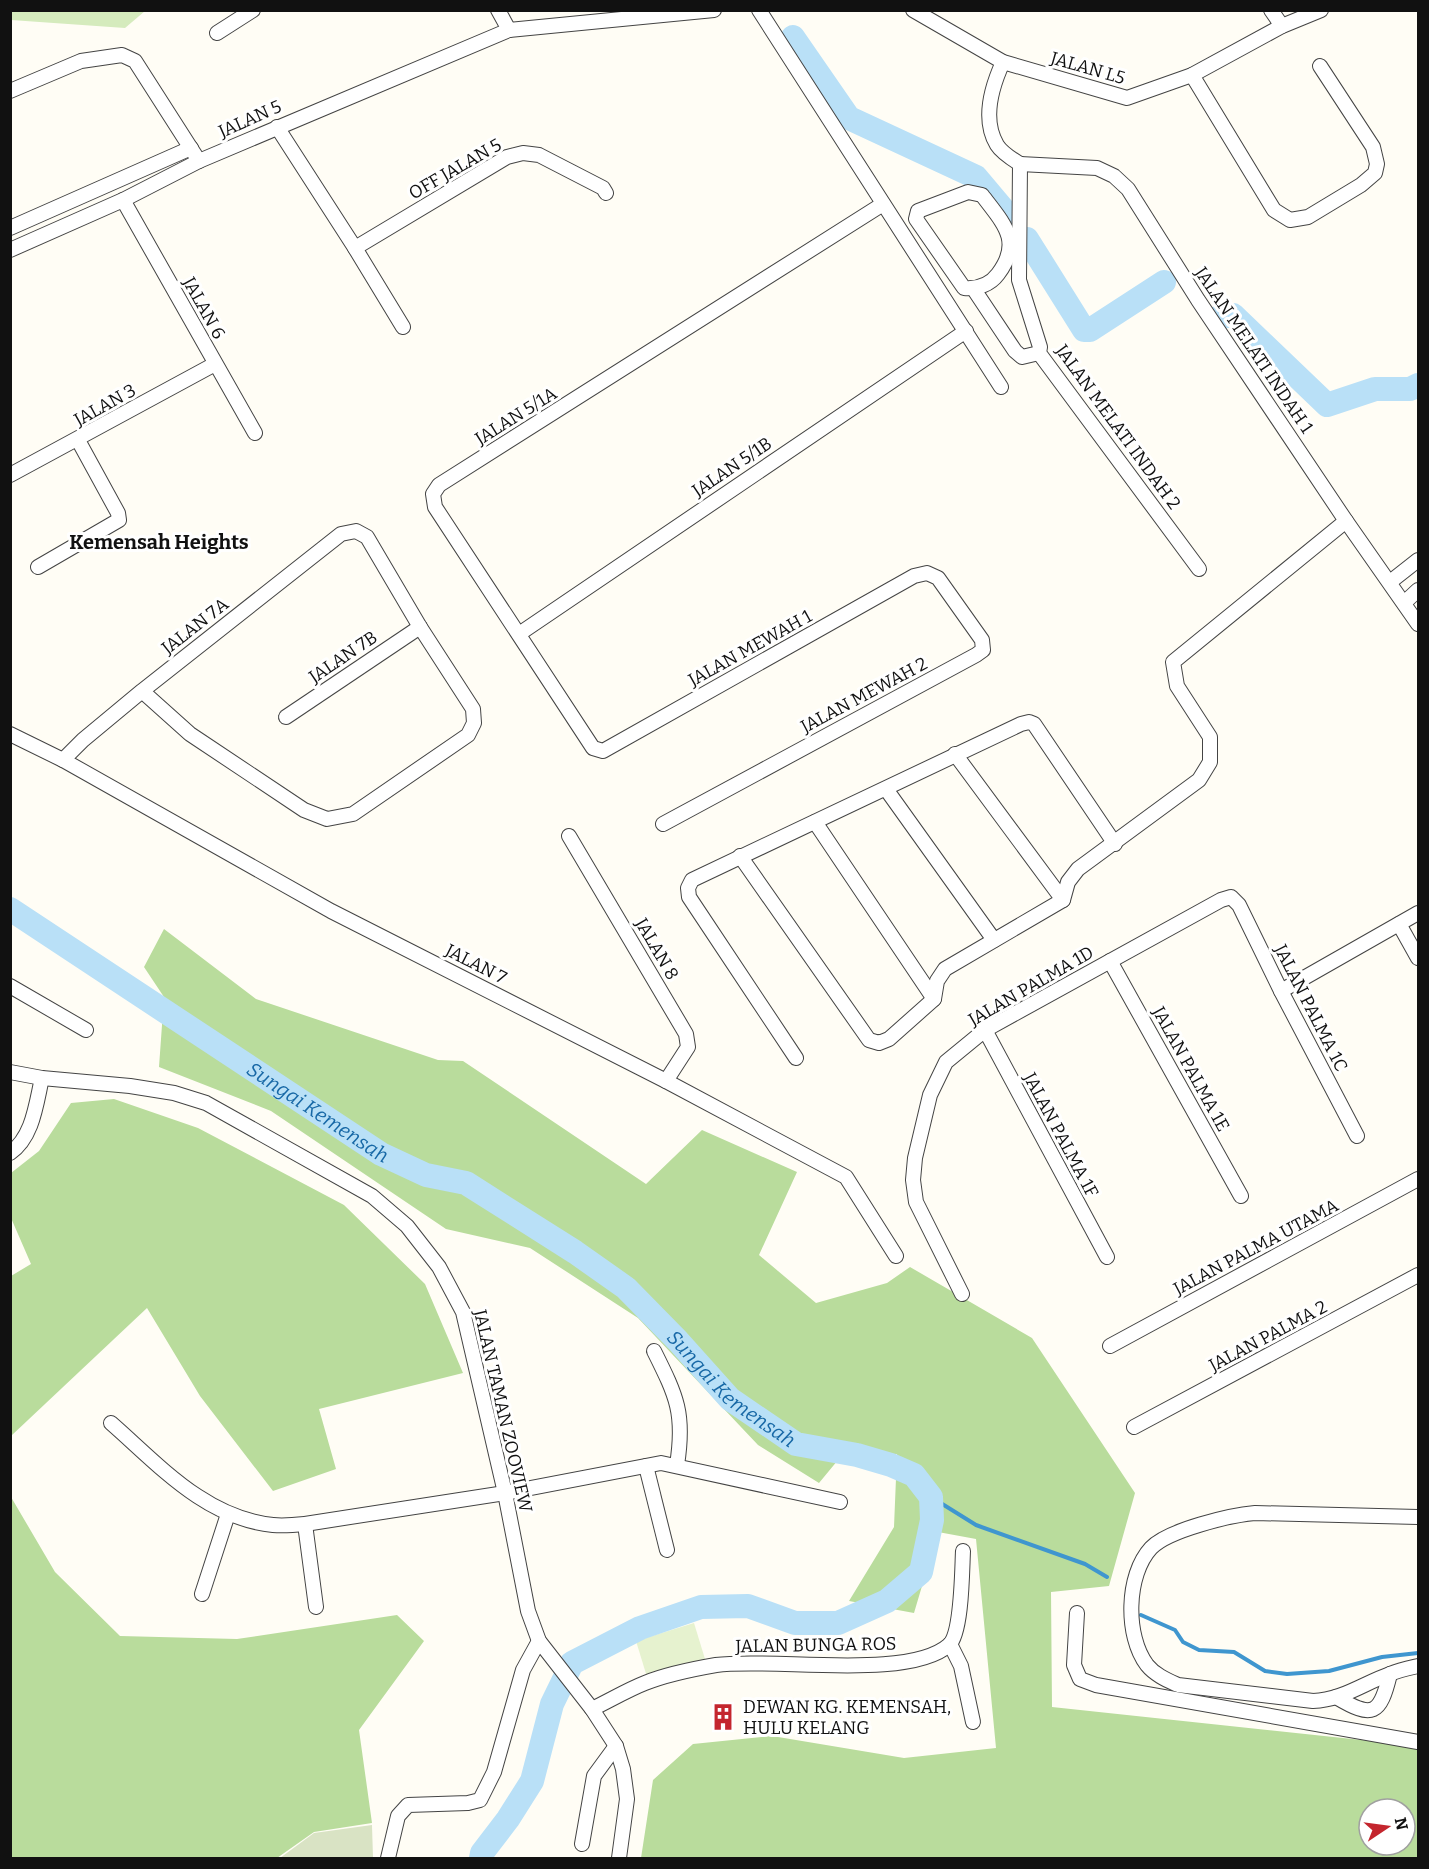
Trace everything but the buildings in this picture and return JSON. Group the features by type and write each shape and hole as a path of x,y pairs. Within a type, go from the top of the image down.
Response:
{"street":[{"path":"217,33 253,10"},
{"path":"498,10 508,30 593,16 714,10"},
{"path":"759,10 1001,387"},
{"name":"JALAN L5","path":"913,10 1004,62 1126,98 1192,75 1282,26 1321,10"},
{"path":"1271,10 1282,26"},
{"name":"JALAN 5","path":"10,250 123,200 199,161 508,30"},
{"path":"10,91 81,61 122,55 135,61 199,161"},
{"path":"1004,62 994,82 990,125 998,146 1020,164"},
{"path":"1192,75 1274,210 1290,220 1308,217 1361,185 1375,173 1377,164 1373,147 1320,66"},
{"path":"277,127 403,327"},
{"path":"10,228 191,148"},
{"name":"OFF JALAN 5","path":"355,248 507,157 523,153 538,154 603,188 606,193"},
{"name":"JALAN MELATI INDAH 2","path":"1020,164 1019,280 1040,347 1039,353 1199,569"},
{"name":"JALAN MELATI INDAH 1","path":"1020,164 1097,168 1114,176 1128,189 1198,300 1346,521 1419,624"},
{"path":"968,192 982,195 1006,227 1011,244 1008,261 993,281 973,288 964,288 916,219 918,211 968,192"},
{"name":"JALAN 6","path":"123,200 255,433"},
{"name":"JALAN 5/1A","path":"603,751 592,748 435,507 432,494 439,485 883,204"},
{"path":"973,288 1015,351 1022,357 1039,353"},
{"name":"JALAN 5/1B","path":"519,634 966,331"},
{"name":"JALAN 3","path":"10,475 215,364"},
{"path":"38,567 119,520 118,513 78,440"},
{"path":"740,856 869,1040 879,1043 889,1039 934,999 937,981 945,969 1063,900 1068,882 1078,870 1199,780 1210,762 1210,737 1177,686 1173,662 1346,521"},
{"name":"JALAN 7A","path":"63,760 83,740 142,691 341,534 356,531 367,537 420,627"},
{"path":"1390,582 1419,560"},
{"name":"JALAN MEWAH 2","path":"663,824 983,650 982,640 938,578 927,573 914,576"},
{"name":"JALAN MEWAH 1","path":"603,751 914,576"},
{"path":"1404,603 1419,590"},
{"path":"142,691 189,734 304,810 327,819 353,814 468,735 474,723 473,709 420,627"},
{"name":"JALAN 7B","path":"286,717 420,627"},
{"path":"796,1058 689,897 688,888 692,880 955,754 1029,722 1034,724 1115,844"},
{"name":"JALAN 7","path":"10,734 63,760 332,911 666,1081 846,1177 896,1256"},
{"path":"955,754 1063,900"},
{"path":"886,789 994,940"},
{"path":"815,822 934,999"},
{"name":"JALAN 8","path":"569,836 686,1034 688,1047 666,1081"},
{"name":"JALAN PALMA 1D","path":"962,1294 916,1202 913,1180 915,1158 930,1095 946,1062 985,1030 1221,900 1231,897"},
{"name":"JALAN PALMA 1C","path":"1231,897 1239,905 1357,1136"},
{"path":"1281,991 1419,914"},
{"path":"1399,924 1419,958"},
{"name":"JALAN PALMA 1E","path":"1110,961 1241,1196"},
{"path":"10,986 86,1030"},
{"name":"JALAN PALMA 1F","path":"985,1030 1107,1257"},
{"name":"JALAN TAMAN ZOOVIEW","path":"10,1072 42,1078 130,1086 206,1103 372,1196 406,1226 440,1267 464,1312 505,1493 528,1611 539,1641 592,1709 616,1746 623,1770 627,1799 619,1858"},
{"path":"13,1148 27,1135 42,1078"},
{"name":"JALAN PALMA UTAMA","path":"1110,1346 1419,1179"},
{"name":"JALAN PALMA 2","path":"1134,1427 1419,1275"},
{"path":"654,1351 672,1388 679,1412 681,1435 677,1466"},
{"path":"111,1423 192,1493 228,1514 274,1526 305,1524 505,1493 661,1463 840,1502"},
{"path":"646,1466 667,1550"},
{"path":"1419,1517 1255,1513 1233,1515 1173,1535 1152,1547 1139,1567 1132,1590 1132,1614 1140,1655 1149,1668 1178,1686 1324,1701 1390,1674 1419,1666"},
{"path":"202,1594 228,1514"},
{"path":"305,1524 316,1607"},
{"path":"963,1551 960,1607 955,1633 950,1644 961,1666 973,1722"},
{"path":"1077,1613 1074,1665 1080,1679 1096,1685 1419,1742"},
{"path":"388,1858 398,1816 408,1805 468,1803 480,1800 494,1772 523,1670 539,1641"},
{"name":"JALAN BUNGA ROS","path":"592,1709 646,1683 717,1665 758,1663 872,1665 929,1655 950,1644"},
{"path":"1336,1697 1356,1709 1366,1711 1374,1708 1380,1704 1385,1694 1390,1674"},
{"path":"582,1844 594,1776 616,1746"}],"green space":[{"path":"10,11 145,11 125,28 11,20"},
{"path":"164,929 256,999 438,1060 463,1061 646,1184 702,1130 797,1172 759,1255 816,1303 887,1283 910,1267 1032,1338 1135,1493 1109,1586 1051,1592 1052,1707 1418,1746 1418,1858 641,1858 653,1780 693,1744 772,1736 904,1758 996,1748 976,1539 938,1532 914,1613 849,1601 894,1527 897,1454 838,1460 819,1483 758,1445 638,1318 530,1248 446,1229 271,1111 159,1067 164,997 144,967"},
{"path":"114,1099 198,1128 344,1205 425,1284 463,1373 319,1409 336,1469 273,1491 200,1396 147,1308 11,1436 11,1276 31,1264 11,1218 11,1173 39,1151 71,1103"},
{"path":"11,1497 55,1572 120,1636 237,1639 397,1615 424,1641 359,1730 372,1823 314,1832 277,1858 11,1858"},
{"path":"694,1623 705,1659 647,1677 636,1641"},
{"path":"372,1825 373,1858 280,1858 314,1833"}],"waterway":[{"path":"793,37 849,118 976,177 1008,215"},
{"path":"1027,239 1084,330 1090,330 1164,282"},
{"path":"1217,318 1233,315 1327,405 1375,389 1410,389 1418,385"},
{"name":"Sungai Kemensah","path":"10,909 381,1154 426,1175 466,1183 575,1252 626,1288 730,1399 796,1444 857,1455 891,1465 914,1475 931,1497 932,1520 921,1572 887,1601 838,1623 795,1623 748,1606 701,1607 640,1628 572,1663 552,1704 532,1781 508,1819 482,1853 481,1858"},
{"path":"931,1497 976,1525 1085,1564 1107,1577"},
{"path":"1141,1615 1175,1630 1183,1642 1199,1650 1234,1652 1265,1671 1287,1674 1329,1671 1382,1657 1418,1653"}],"place":[{"name":"DEWAN KG. KEMENSAH, HULU KELANG","path":"723,1717"}],"district":[{"name":"Kemensah Heights","path":"159,542"}]}
